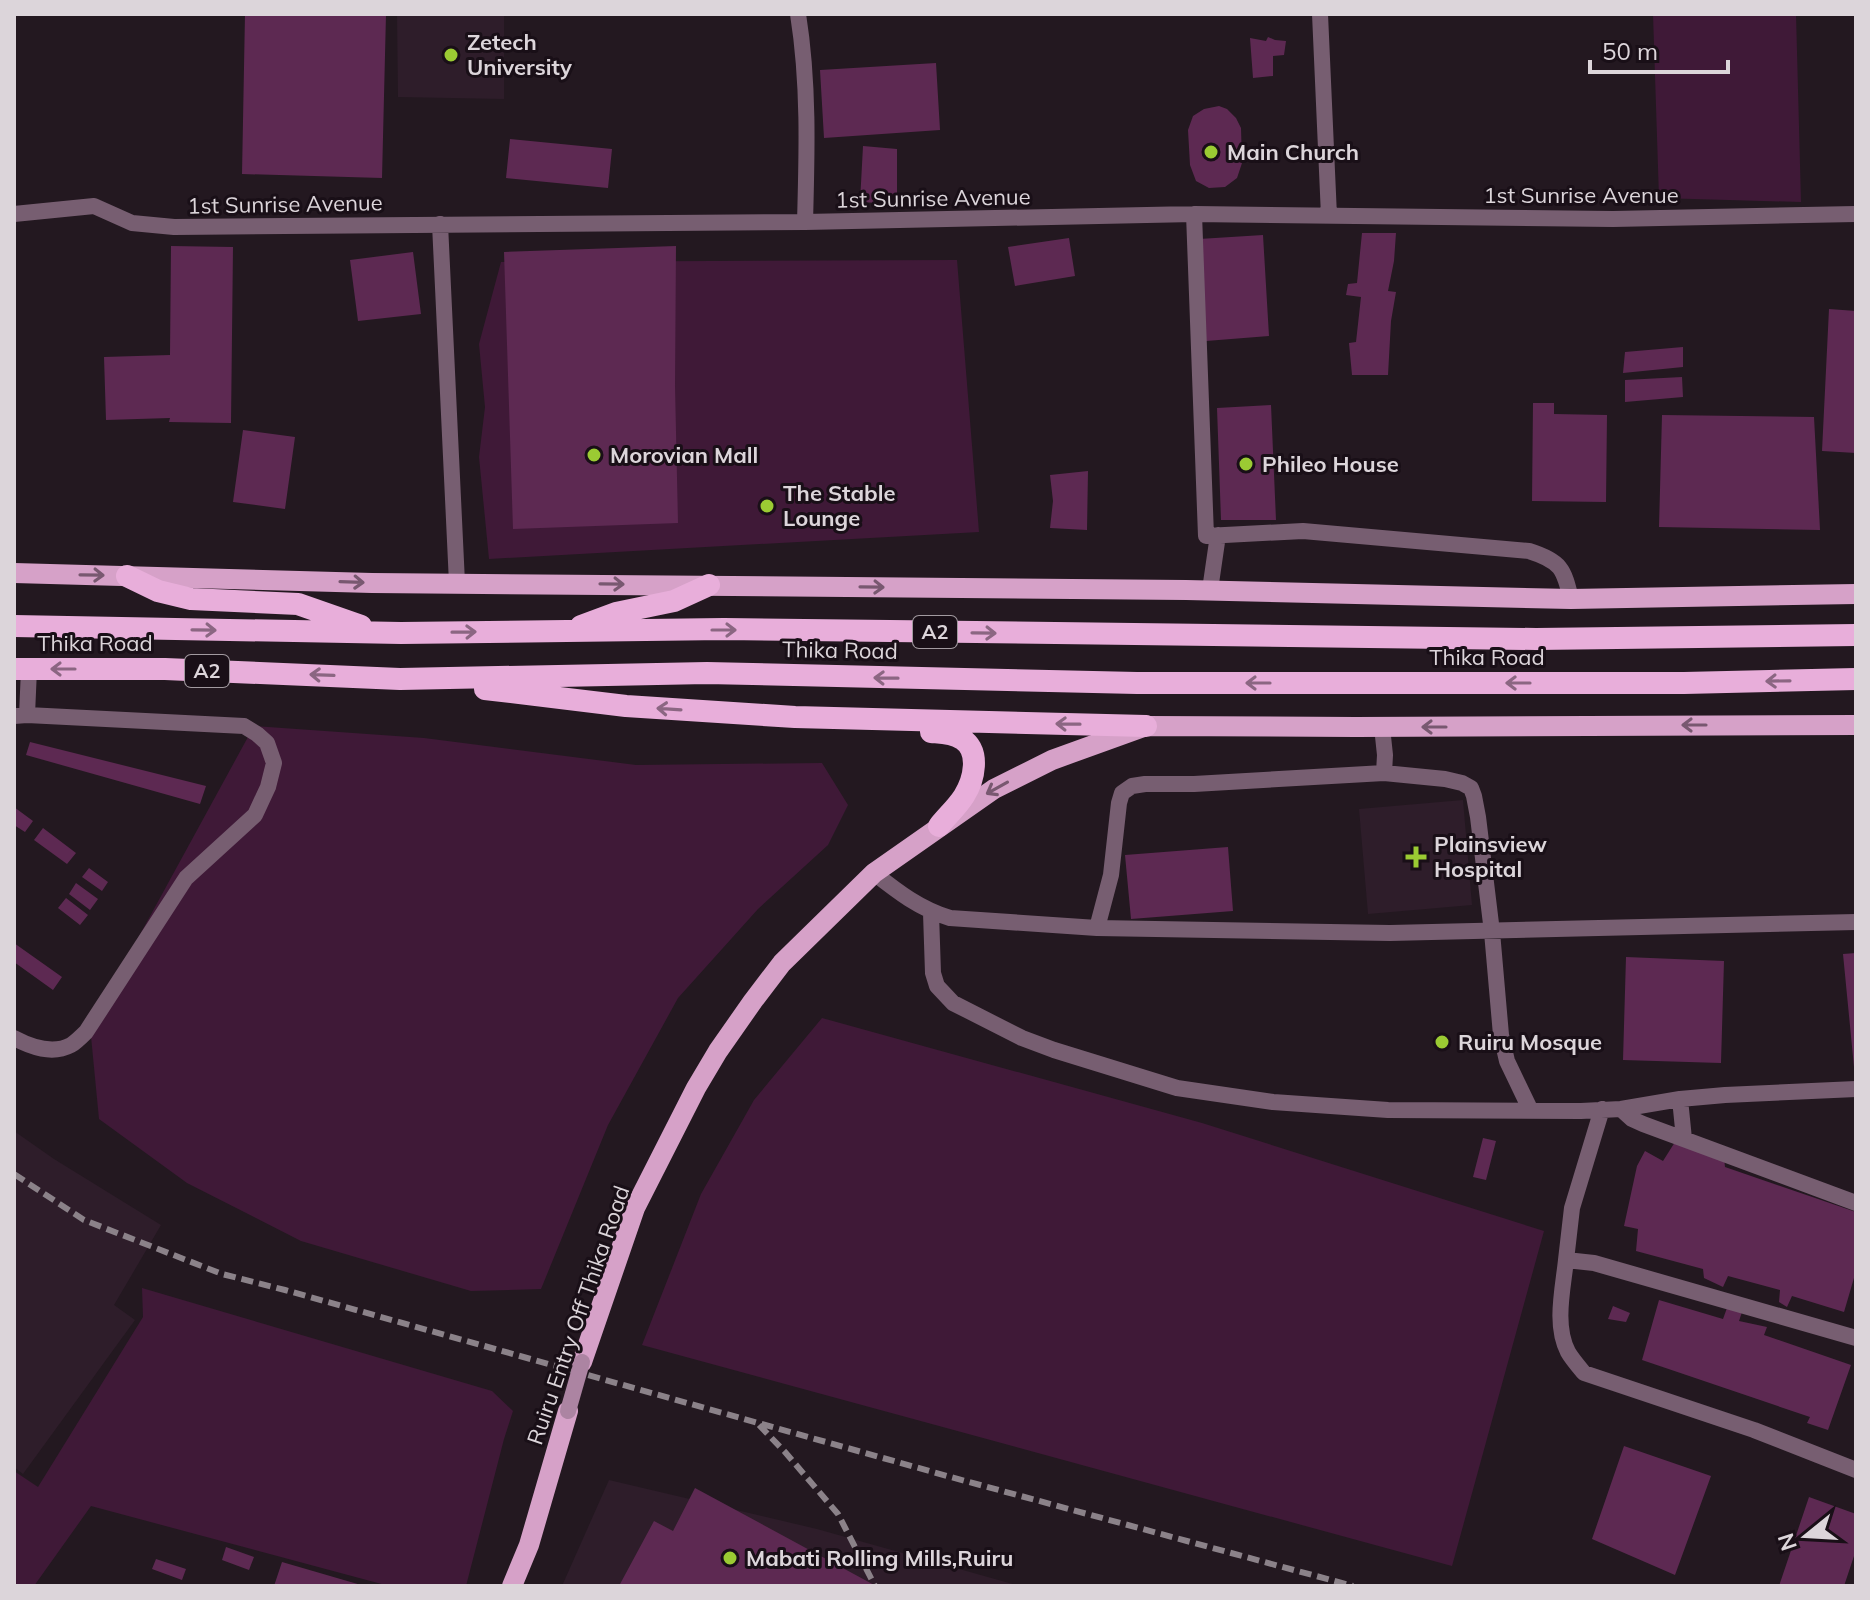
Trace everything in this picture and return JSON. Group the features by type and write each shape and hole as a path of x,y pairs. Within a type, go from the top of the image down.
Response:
{"highway":[{"path":"127,576 158,591 191,599 298,604 382,633"},
{"path":"569,631 616,613 674,601 709,585"},
{"name":"Thika Road","path":"14,626 382,633 724,629 1536,639 1856,635"},
{"name":"Thika Road","path":"21,669 165,669 400,679 707,673 1137,683 1684,683 1856,679"},
{"path":"400,679 626,706 795,717 1146,726"},
{"path":"795,717 953,734 964,740 972,749 975,768 965,795 939,826"}],"main road":[{"path":"14,573 372,583 1210,590 1571,599 1856,594"},
{"path":"1146,726 1856,725"},
{"name":"Ruiru Entry Off Thika Road","path":"512,1586 529,1545 582,1362 635,1208 718,1051 782,963 874,873 994,789 1052,760 1146,726"}],"street":[{"path":"798,14 804,54 807,137 805,222"},
{"path":"1320,14 1329,216"},
{"name":"1st Sunrise Avenue","path":"14,214 94,206 132,223 174,227 805,222 1194,214 1613,219 1856,214"},
{"path":"1194,214 1206,536 1303,531 1529,551 1555,563 1565,574 1571,599"},
{"path":"440,224 457,583"},
{"path":"1210,590 1218,535"},
{"path":"14,1038 46,1050 69,1046 86,1032 186,878 255,815 268,787 274,763 267,743 244,726 20,716 21,669"},
{"path":"1382,727 1384,773"},
{"path":"1097,928 1111,875 1119,803 1122,793 1132,786 1384,773 1462,783 1471,788 1478,817 1501,1035 1507,1061 1530,1109"},
{"path":"874,873 909,900 931,913 950,918 1097,928 1390,933 1856,922"},
{"path":"931,913 933,973 937,986 953,1003 1022,1038 1177,1088 1273,1102 1388,1110 1621,1109 1680,1099 1856,1089"},
{"path":"1680,1099 1684,1139"},
{"path":"1602,1109 1572,1208 1561,1316 1562,1335 1568,1352 1584,1373 1754,1430 1856,1470"},
{"path":"1621,1109 1632,1119 1856,1203"},
{"path":"1566,1260 1594,1263 1856,1338"}],"shaded area":[{"name":"Zetech University","path":"397,14 504,14 504,99 398,97"},
{"path":"1653,14 1796,14 1801,202 1659,198"},
{"path":"957,260 979,532 489,559 479,457 485,407 479,344 501,262"},
{"path":"254,726 424,738 636,765 822,763 848,805 828,845 758,909 678,998 608,1125 541,1289 471,1291 301,1241 187,1183 99,1119 90,1026"},
{"name":"Plainsview Hospital","path":"1463,800 1472,905 1368,914 1359,809"},
{"path":"822,1018 1202,1123 1544,1231 1452,1566 642,1345 701,1194 754,1100"},
{"path":"14,1131 161,1225 114,1305 135,1320 23,1474 14,1467"},
{"path":"142,1288 492,1391 513,1411 466,1586 389,1586 91,1506 34,1586 14,1586 14,1471 38,1487 143,1317"},
{"path":"609,1480 817,1529 1020,1586 562,1586"}],"building":[{"path":"245,14 386,14 382,178 242,174"},
{"path":"1268,37 1286,41 1284,55 1273,56 1273,76 1253,78 1250,38 1266,41"},
{"path":"936,63 940,130 824,138 820,70"},
{"path":"1219,106 1236,118 1241,128 1242,163 1237,178 1225,187 1209,188 1196,181 1190,165 1188,130 1193,116 1204,109"},
{"path":"510,139 612,149 608,188 506,178"},
{"path":"863,146 897,149 897,204 860,202"},
{"path":"1362,233 1396,233 1388,291 1396,292 1388,375 1352,375 1349,343 1356,342 1361,297 1346,295 1348,284 1357,283"},
{"path":"1263,235 1269,336 1206,341 1199,239"},
{"path":"1069,238 1075,276 1015,286 1008,247"},
{"path":"171,246 233,247 231,423 169,422 170,418 106,420 104,357 170,355"},
{"name":"Morovian Mall","path":"676,246 678,523 513,529 504,252"},
{"path":"413,252 421,314 358,321 350,260"},
{"path":"1829,309 1856,311 1856,453 1822,451"},
{"path":"1683,347 1683,367 1623,373 1625,352"},
{"path":"1682,377 1683,397 1625,402 1625,380"},
{"path":"1533,403 1554,403 1554,414 1607,415 1606,502 1532,501"},
{"name":"Phileo House","path":"1271,405 1276,520 1221,520 1217,408"},
{"path":"1662,415 1814,417 1820,530 1659,527"},
{"path":"243,430 295,437 285,509 233,502"},
{"path":"1088,471 1087,530 1050,528 1053,501 1050,475"},
{"path":"30,742 206,786 200,804 26,755"},
{"path":"14,807 33,821 25,832 14,825"},
{"path":"43,828 76,853 67,864 34,840"},
{"path":"1228,847 1233,911 1131,919 1125,855"},
{"path":"89,868 108,882 102,891 82,877"},
{"path":"76,883 98,899 90,910 69,894"},
{"path":"66,898 88,915 80,925 58,908"},
{"path":"14,943 62,977 53,990 14,962"},
{"path":"1856,953 1856,1067 1854,1067 1843,954"},
{"path":"1626,957 1724,961 1721,1063 1623,1060"},
{"path":"1483,1138 1496,1141 1486,1180 1473,1177"},
{"path":"1675,1142 1724,1158 1725,1167 1856,1212 1856,1271 1844,1312 1792,1296 1787,1307 1779,1302 1780,1290 1728,1276 1723,1287 1704,1278 1703,1269 1636,1251 1638,1229 1624,1226 1637,1166 1645,1151 1663,1161"},
{"path":"1659,1300 1723,1319 1727,1308 1742,1312 1739,1321 1767,1327 1764,1335 1851,1365 1828,1430 1807,1423 1810,1417 1642,1360"},
{"path":"1613,1306 1630,1313 1626,1322 1608,1319"},
{"path":"1624,1446 1711,1476 1675,1575 1592,1539"},
{"name":"Mabati Rolling Mills,Ruiru","path":"695,1488 876,1586 619,1586 654,1521 673,1531"},
{"path":"1809,1497 1856,1514 1856,1550 1844,1586 1779,1586"},
{"path":"226,1547 254,1557 249,1570 222,1560"},
{"path":"156,1559 186,1569 182,1580 152,1569"},
{"path":"282,1562 361,1585 361,1586 274,1586"}],"railway":[{"path":"14,1174 84,1220 222,1274 1353,1586"},
{"path":"759,1425 838,1514 875,1586"}],"place":[{"name":"Zetech University","path":"451,55"},
{"name":"Main Church","path":"1211,152"},
{"name":"Morovian Mall","path":"594,455"},
{"name":"Phileo House","path":"1246,464"},
{"name":"The Stable Lounge","path":"767,506"},
{"name":"Plainsview Hospital","path":"1416,857"},
{"name":"Ruiru Mosque","path":"1442,1042"},
{"name":"Mabati Rolling Mills,Ruiru","path":"730,1558"}]}
